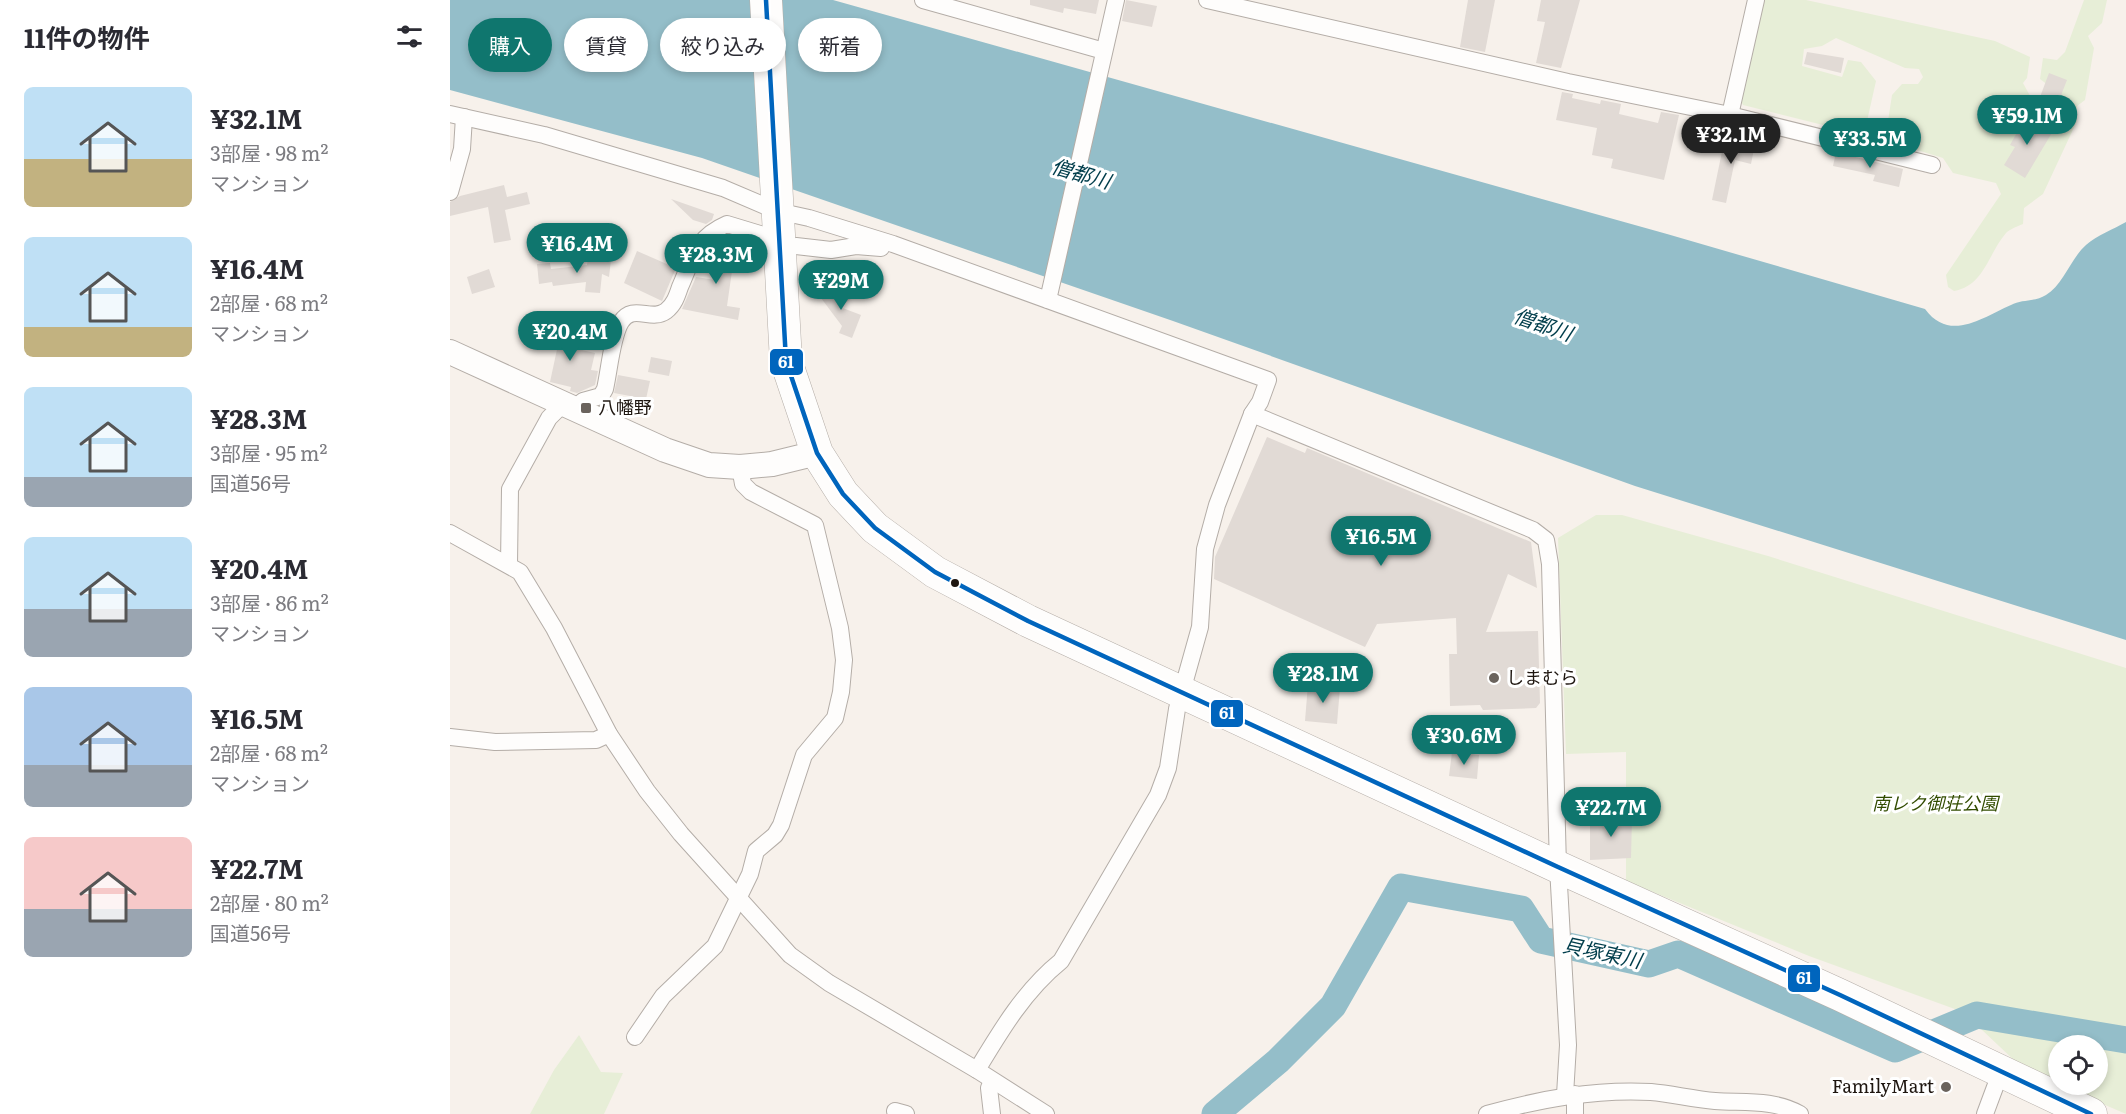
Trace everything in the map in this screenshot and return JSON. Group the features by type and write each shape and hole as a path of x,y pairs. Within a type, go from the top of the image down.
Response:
{"highway":[{"path":"766,0 771,217 786,361 817,453 843,494 875,528 935,572 1028,621 2091,1114"}],"street":[{"path":"922,0 1103,56"},
{"path":"1050,295 1116,0"},
{"path":"1207,0 1568,82 1730,115 1932,165"},
{"path":"1730,115 1756,0"},
{"path":"450,192 462,149 457,116 544,135 723,188 771,217"},
{"path":"509,565 510,489 549,418 569,406 601,396 605,389 619,324 626,315 633,312 657,315 665,311 674,302 699,242 710,232 727,224 738,225 771,217 809,218 1050,295 1268,380 1260,402 1252,414 1217,505 1205,549 1200,627 1181,692 1168,768 1158,795 1061,961 1043,976 1001,1030 978,1070"},
{"path":"796,246 843,250 856,246 886,248 893,244"},
{"path":"451,353 665,450 709,465 740,467 772,464 817,453"},
{"path":"1252,414 1533,530 1546,540 1550,564 1558,867 1570,1095 1575,1114"},
{"path":"635,1037 663,996 715,946 750,874 756,851 775,835 781,825 804,755 835,718 842,692 844,660 840,628 815,525 751,492 743,484 740,467"},
{"path":"450,533 520,572 534,593 609,734 647,791 681,834 739,896 790,956 829,983 978,1070 1046,1114"},
{"path":"450,737 505,742 596,740 609,734"},
{"path":"1985,1114 2001,1071"},
{"path":"992,1080 989,1088 992,1114"},
{"path":"1487,1114 1570,1095 1651,1092 1714,1101 1761,1102 1782,1106 1800,1114"}],"green space":[{"path":"1761,0 1806,0 1995,41 2030,57 2027,78 2023,83 2034,103 2049,110 2056,106 2057,92 2040,79 2043,58 2057,60 2065,52 2084,0 2107,0 2102,23 2088,36 2094,48 2085,100 2077,106 2077,121 2043,194 2024,208 2023,224 2006,233 1979,276 1972,283 1954,291 1948,287 1946,275 2001,194 1996,183 1953,173 1943,158 1894,143 1886,134 1892,95 1902,84 1918,84 1923,77 1919,69 1905,68 1836,38 1822,46 1804,49 1802,66 1842,77 1848,60 1861,62 1876,81 1865,130 1827,126 1743,105 1740,99"},
{"name":"南レク御荘公園","path":"1596,515 1622,515 1768,556 2126,668 2126,1114 2082,1095 2108,1095 2108,1035 2048,1035 2048,1079 2017,1063 1963,1012 1809,956 1626,881 1626,752 1566,754 1558,538"},
{"path":"579,1035 601,1072 623,1073 604,1114 530,1114 554,1070"}],"water":[{"name":"僧都川","path":"450,0 833,0 1667,234 1925,309 1935,319 1956,326 1978,321 2015,303 2046,295 2057,285 2081,250 2090,241 2126,222 2126,640 1635,486 1173,321 702,158 450,90"}],"building":[{"path":"1030,0 1099,0 1096,14 1064,8 1063,13 1030,5"},
{"path":"1126,0 1157,6 1152,27 1122,21"},
{"path":"1468,0 1495,0 1485,52 1460,47"},
{"path":"1541,0 1580,0 1561,68 1536,63 1545,22 1537,21"},
{"path":"1807,52 1844,58 1841,73 1804,64"},
{"path":"2049,73 2067,80 2058,103 2040,97"},
{"path":"1562,92 1573,94 1572,98 1600,104 1601,100 1621,104 1619,114 1658,123 1661,112 1679,115 1664,180 1611,168 1613,159 1592,155 1597,128 1556,120"},
{"path":"2026,116 2053,131 2025,178 2004,165 2015,147 2010,145"},
{"path":"1725,137 1755,144 1751,164 1735,160 1726,203 1712,200"},
{"path":"1836,152 1903,169 1899,187 1873,181 1875,175 1833,166"},
{"path":"504,185 507,197 527,192 530,204 505,210 511,240 494,243 488,207 450,216 450,202 460,196"},
{"path":"671,199 714,214 712,220 706,224 693,220"},
{"path":"715,244 740,244 740,271 732,271 727,306 740,308 738,320 682,309 696,277 715,280"},
{"path":"637,251 676,268 662,301 624,283"},
{"path":"588,258 611,260 609,277 602,274 600,293 585,292 586,282 553,286 552,282 539,284 537,264 550,263 551,269 587,265"},
{"path":"489,269 495,287 472,294 467,277"},
{"path":"829,287 836,296 845,289 852,298 840,307 861,315 852,338 839,333 842,326 818,294"},
{"path":"563,320 568,347 595,353 591,370 598,371 595,385 577,393 570,391 571,387 550,382 559,340 545,342 542,327 562,324"},
{"path":"600,335 604,336 604,344 600,345 596,344 595,340 596,336"},
{"path":"651,357 672,361 669,376 648,372"},
{"path":"618,375 650,381 646,399 614,393"},
{"path":"1267,437 1305,453 1307,448 1531,542 1537,588 1508,574 1486,632 1538,631 1540,703 1536,708 1483,710 1480,705 1450,706 1449,654 1457,654 1456,618 1377,624 1365,647 1214,579 1215,557"},
{"path":"1308,684 1340,687 1337,724 1305,721"},
{"path":"1452,752 1479,755 1477,779 1449,776"},
{"path":"1590,818 1632,818 1631,858 1590,860"}],"waterway":[{"name":"貝塚東川","path":"1215,1114 1278,1061 1333,1006 1401,887 1521,909 1541,940 1649,964 1678,954 1895,1049 1977,1015 2126,1040"}],"transit line":[{"name":"61","path":"766,0 786,361 817,453 843,494 875,528 935,572 1028,621 1840,995 2091,1114"}],"place":[{"name":"八幡野","path":"586,408"},
{"name":"しまむら","path":"1494,678"},
{"name":"FamilyMart","path":"1946,1087"}]}
